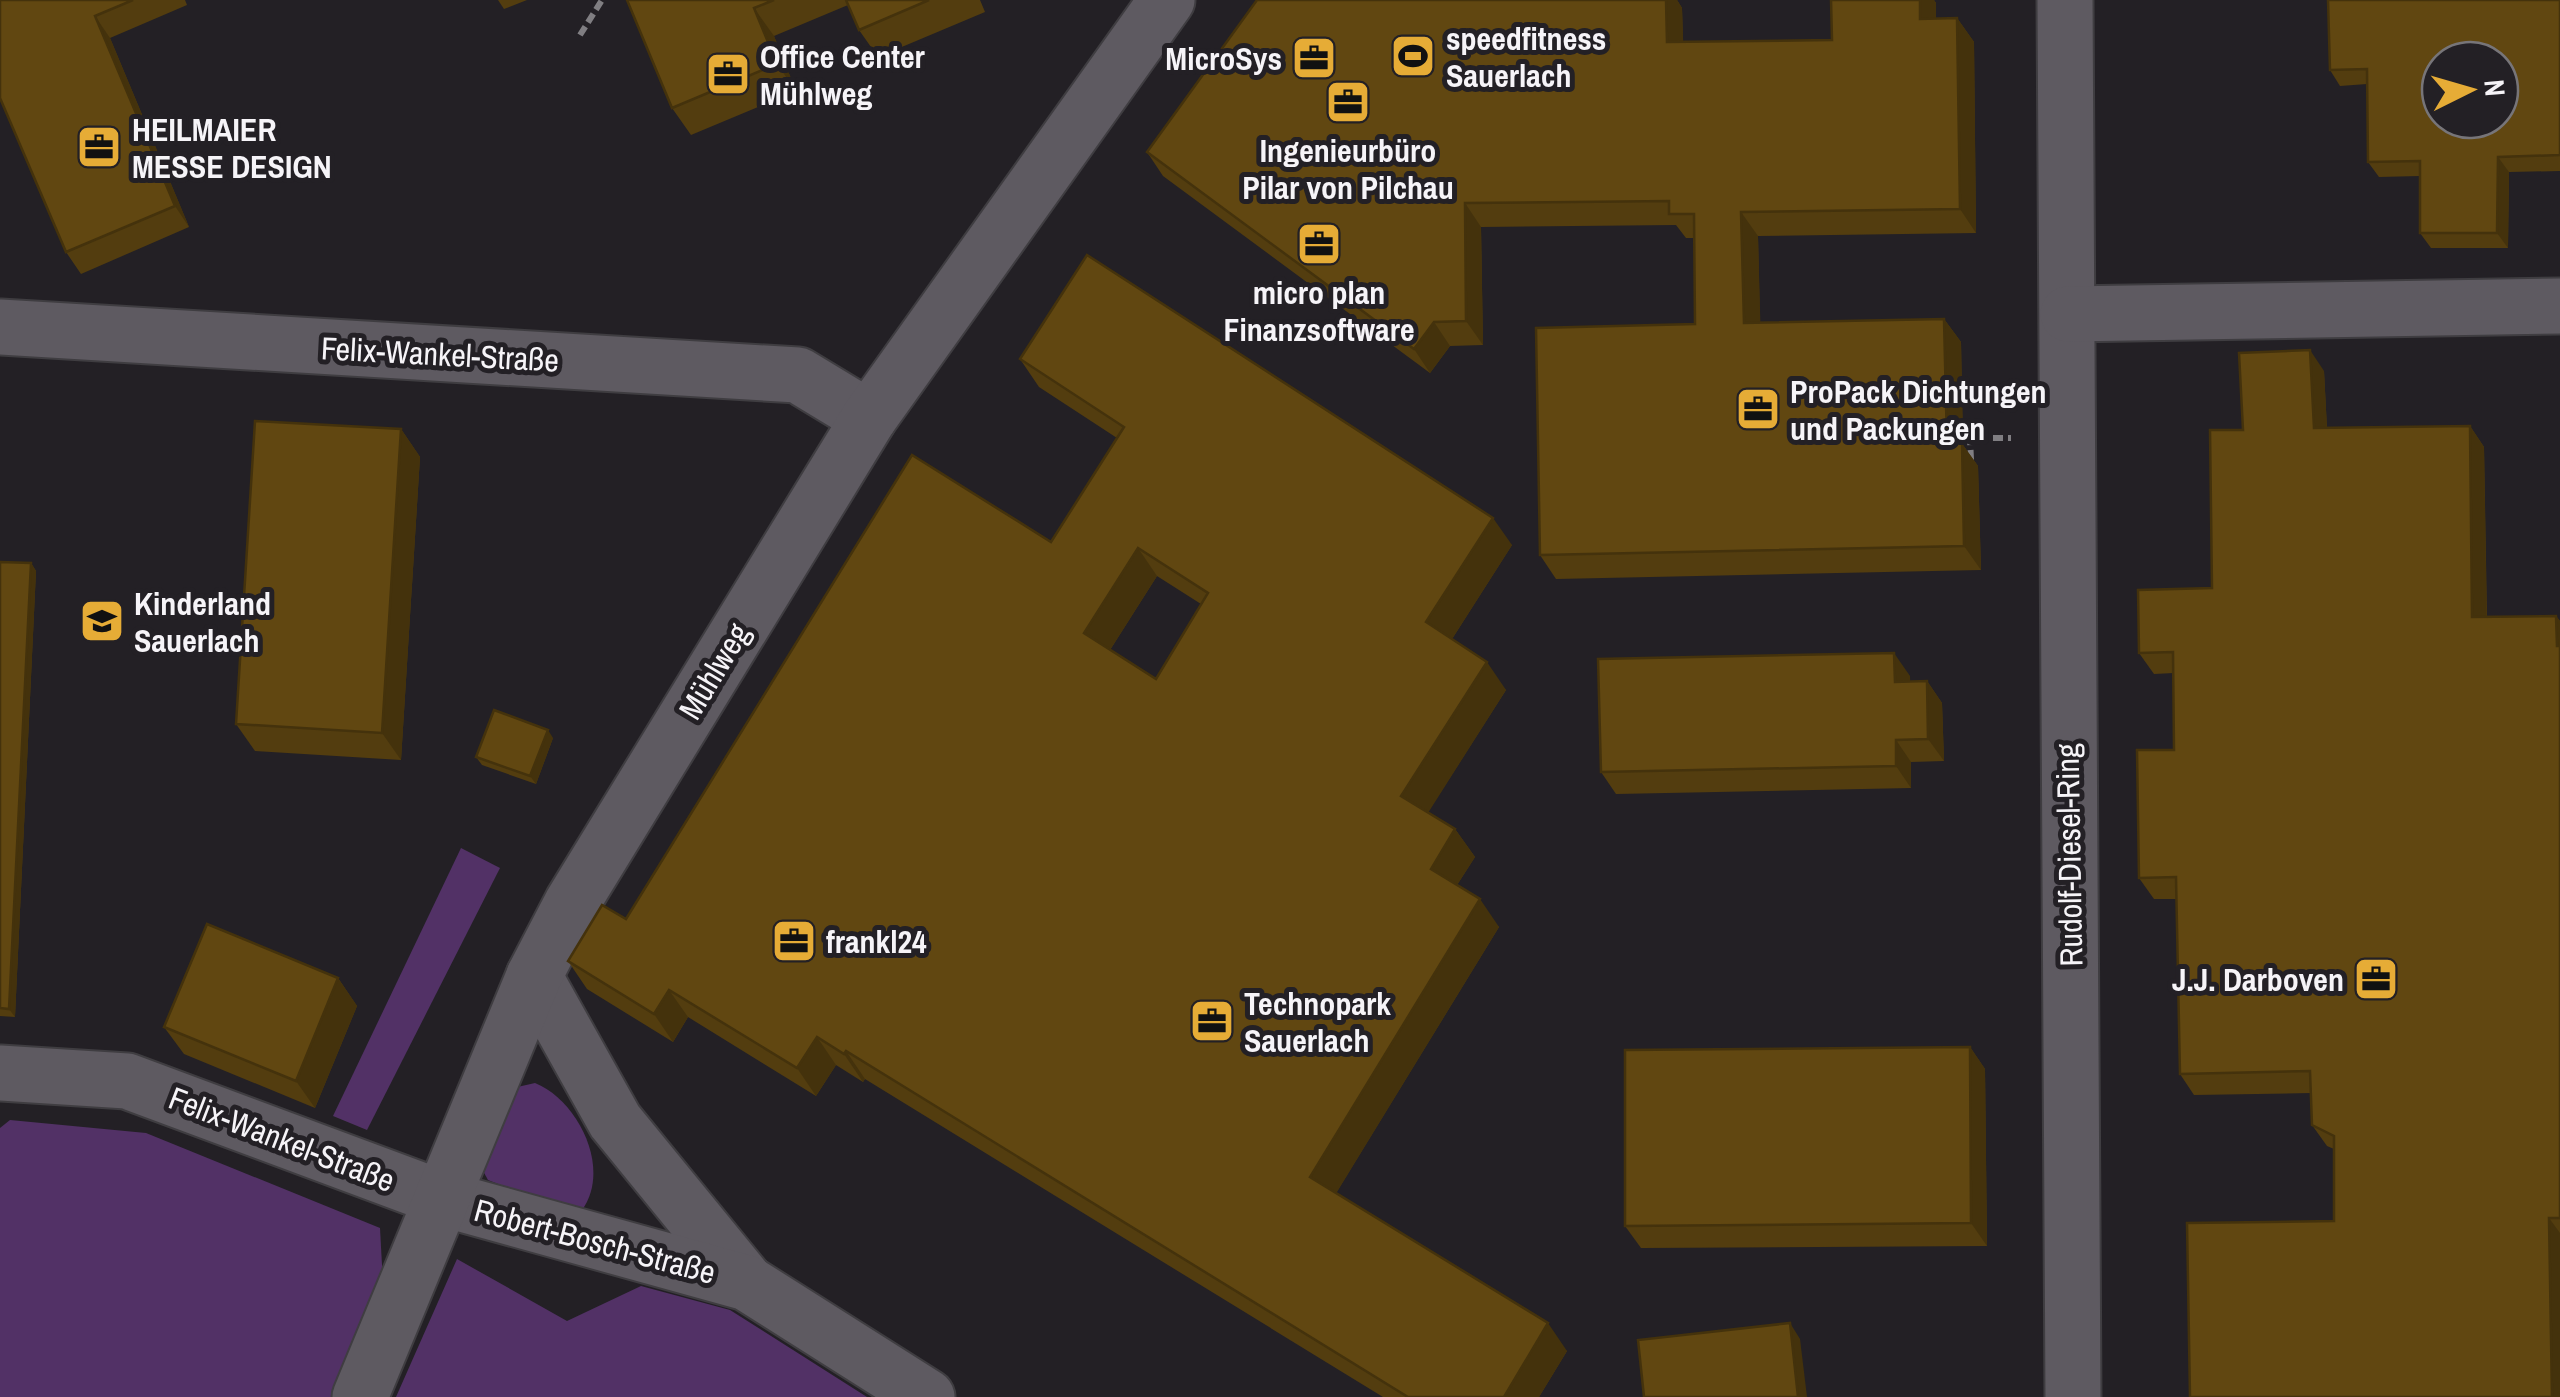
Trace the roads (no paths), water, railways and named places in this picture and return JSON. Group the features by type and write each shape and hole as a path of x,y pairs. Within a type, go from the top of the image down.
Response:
{"street":[{"name":"Mühlweg","path":"360,1397 534,976 572,903 868,418 1168,0"},
{"name":"Rudolf-Diesel-Ring","path":"2065,0 2074,1397"},
{"path":"2068,314 2560,306"},
{"name":"Felix-Wankel-Straße","path":"0,328 798,375 868,418"},
{"name":"Robert-Bosch-Straße","path":"534,976 615,1121 747,1284"},
{"name":"Felix-Wankel-Straße","path":"0,1073 128,1082 444,1199"},
{"name":"Robert-Bosch-Straße","path":"444,1199 747,1284 927,1397"}],"place":[{"name":"speedfitness Sauerlach","path":"1413,56"},
{"name":"MicroSys","path":"1314,58"},
{"name":"Office Center Mühlweg","path":"728,74"},
{"name":"Ingenieurbüro Pilar von Pilchau","path":"1348,102"},
{"name":"HEILMAIER MESSE DESIGN","path":"99,147"},
{"name":"micro plan Finanzsoftware","path":"1319,244"},
{"name":"ProPack Dichtungen und Packungen","path":"1758,409"},
{"name":"Kinderland Sauerlach","path":"102,621"},
{"name":"frankl24","path":"794,941"},
{"name":"J.J. Darboven","path":"2376,979"},
{"name":"Technopark Sauerlach","path":"1212,1021"}]}
